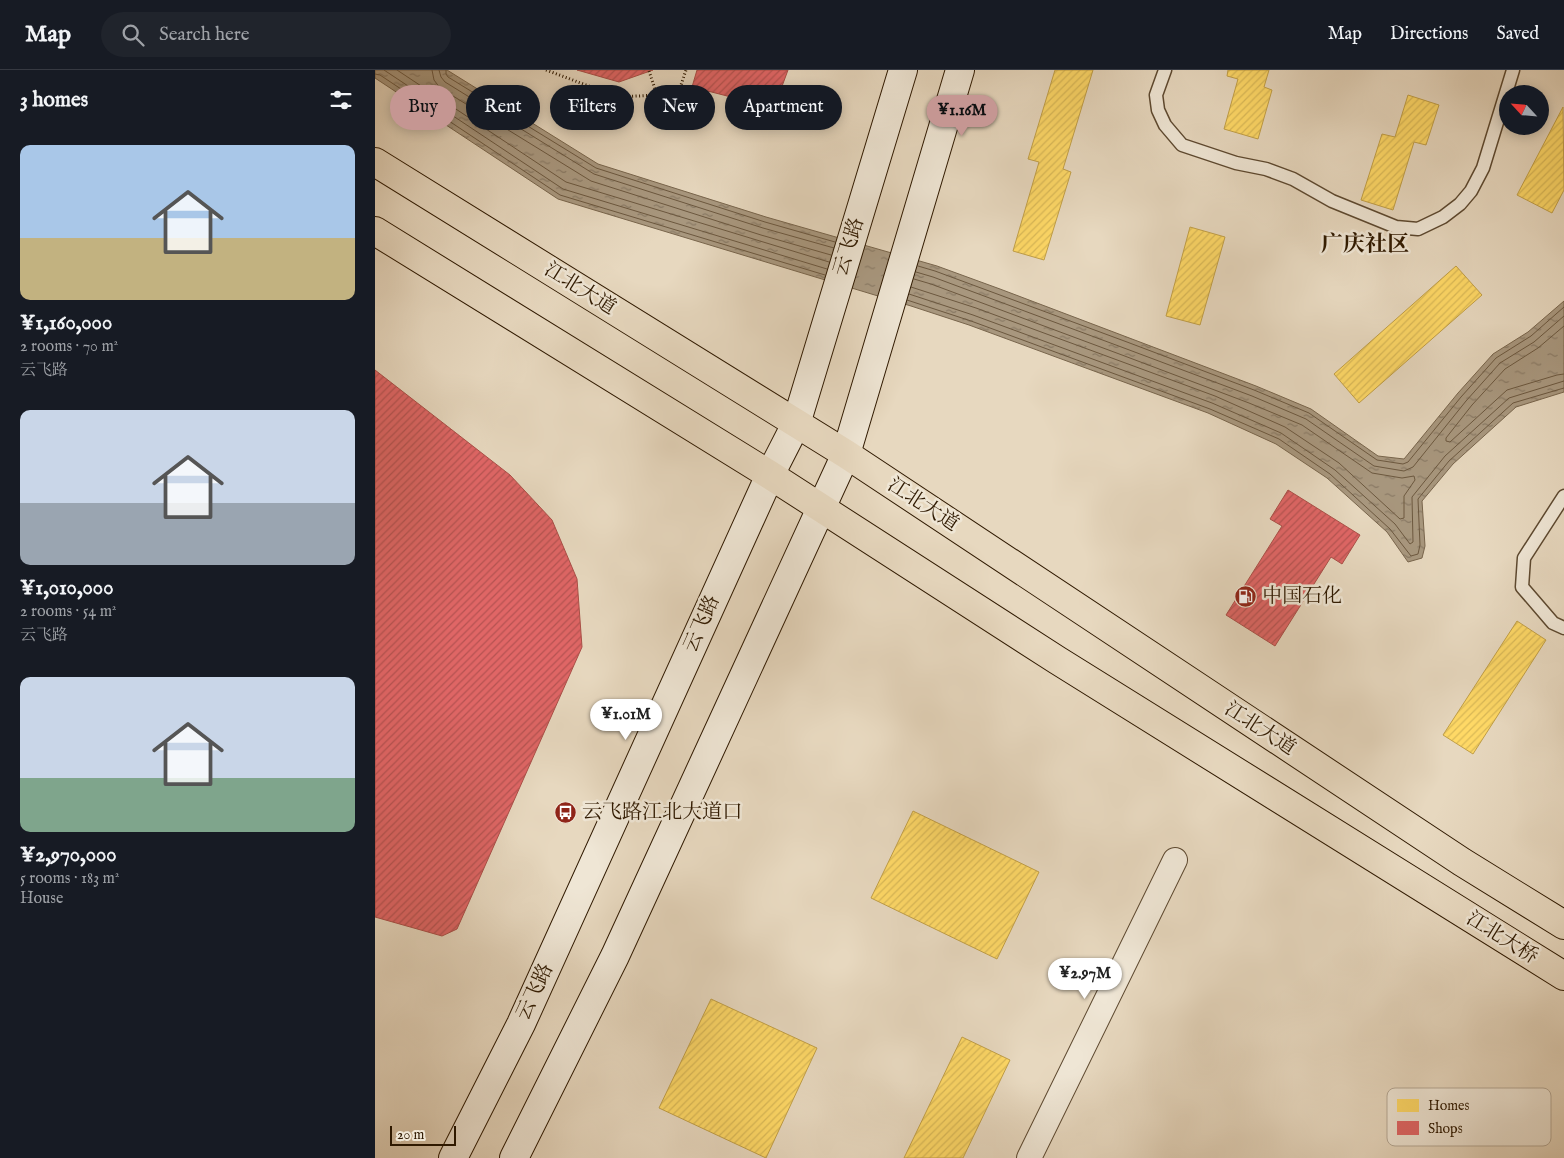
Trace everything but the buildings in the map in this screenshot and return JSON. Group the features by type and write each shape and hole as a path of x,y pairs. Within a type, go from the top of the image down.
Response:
{"main road":[{"name":"云飞路","path":"453,1158 521,1024 770,474 796,424 903,70"},
{"path":"514,1158 615,956 846,454 960,70"},
{"name":"江北大道","path":"375,162 846,454 1462,862 1564,925"},
{"path":"375,232 770,474 821,508"},
{"name":"江北大桥","path":"821,508 1066,665 1564,976"}],"street":[{"path":"1029,1158 1175,860"}],"lane":[{"path":"1165,70 1156,95 1157,110 1165,125 1182,145 1236,163 1266,169 1293,179 1332,201 1397,228 1417,229 1443,217 1460,204 1471,191 1483,168 1513,70"},
{"path":"1564,496 1524,558 1522,587 1553,623 1564,628"}],"path":[{"path":"546,70 618,97 644,96"},
{"path":"681,85 685,70"},
{"path":"649,71 654,85"}],"water":[{"path":"375,70 447,70 471,85 466,85 466,130 540,130 540,128 598,164 766,217 937,266 1256,386 1311,409 1378,456 1404,459 1493,354 1528,332 1564,301 1564,392 1516,407 1453,464 1422,501 1425,546 1422,558 1408,562 1387,532 1327,478 1276,444 1208,413 969,325 558,199 454,130 456,130 456,85 390,85 390,88 375,78"}],"place":[{"name":"中国石化","path":"1246,596"},
{"name":"云飞路江北大道口","path":"566,812"}],"district":[{"name":"广庆社区","path":"1365,245"}]}
